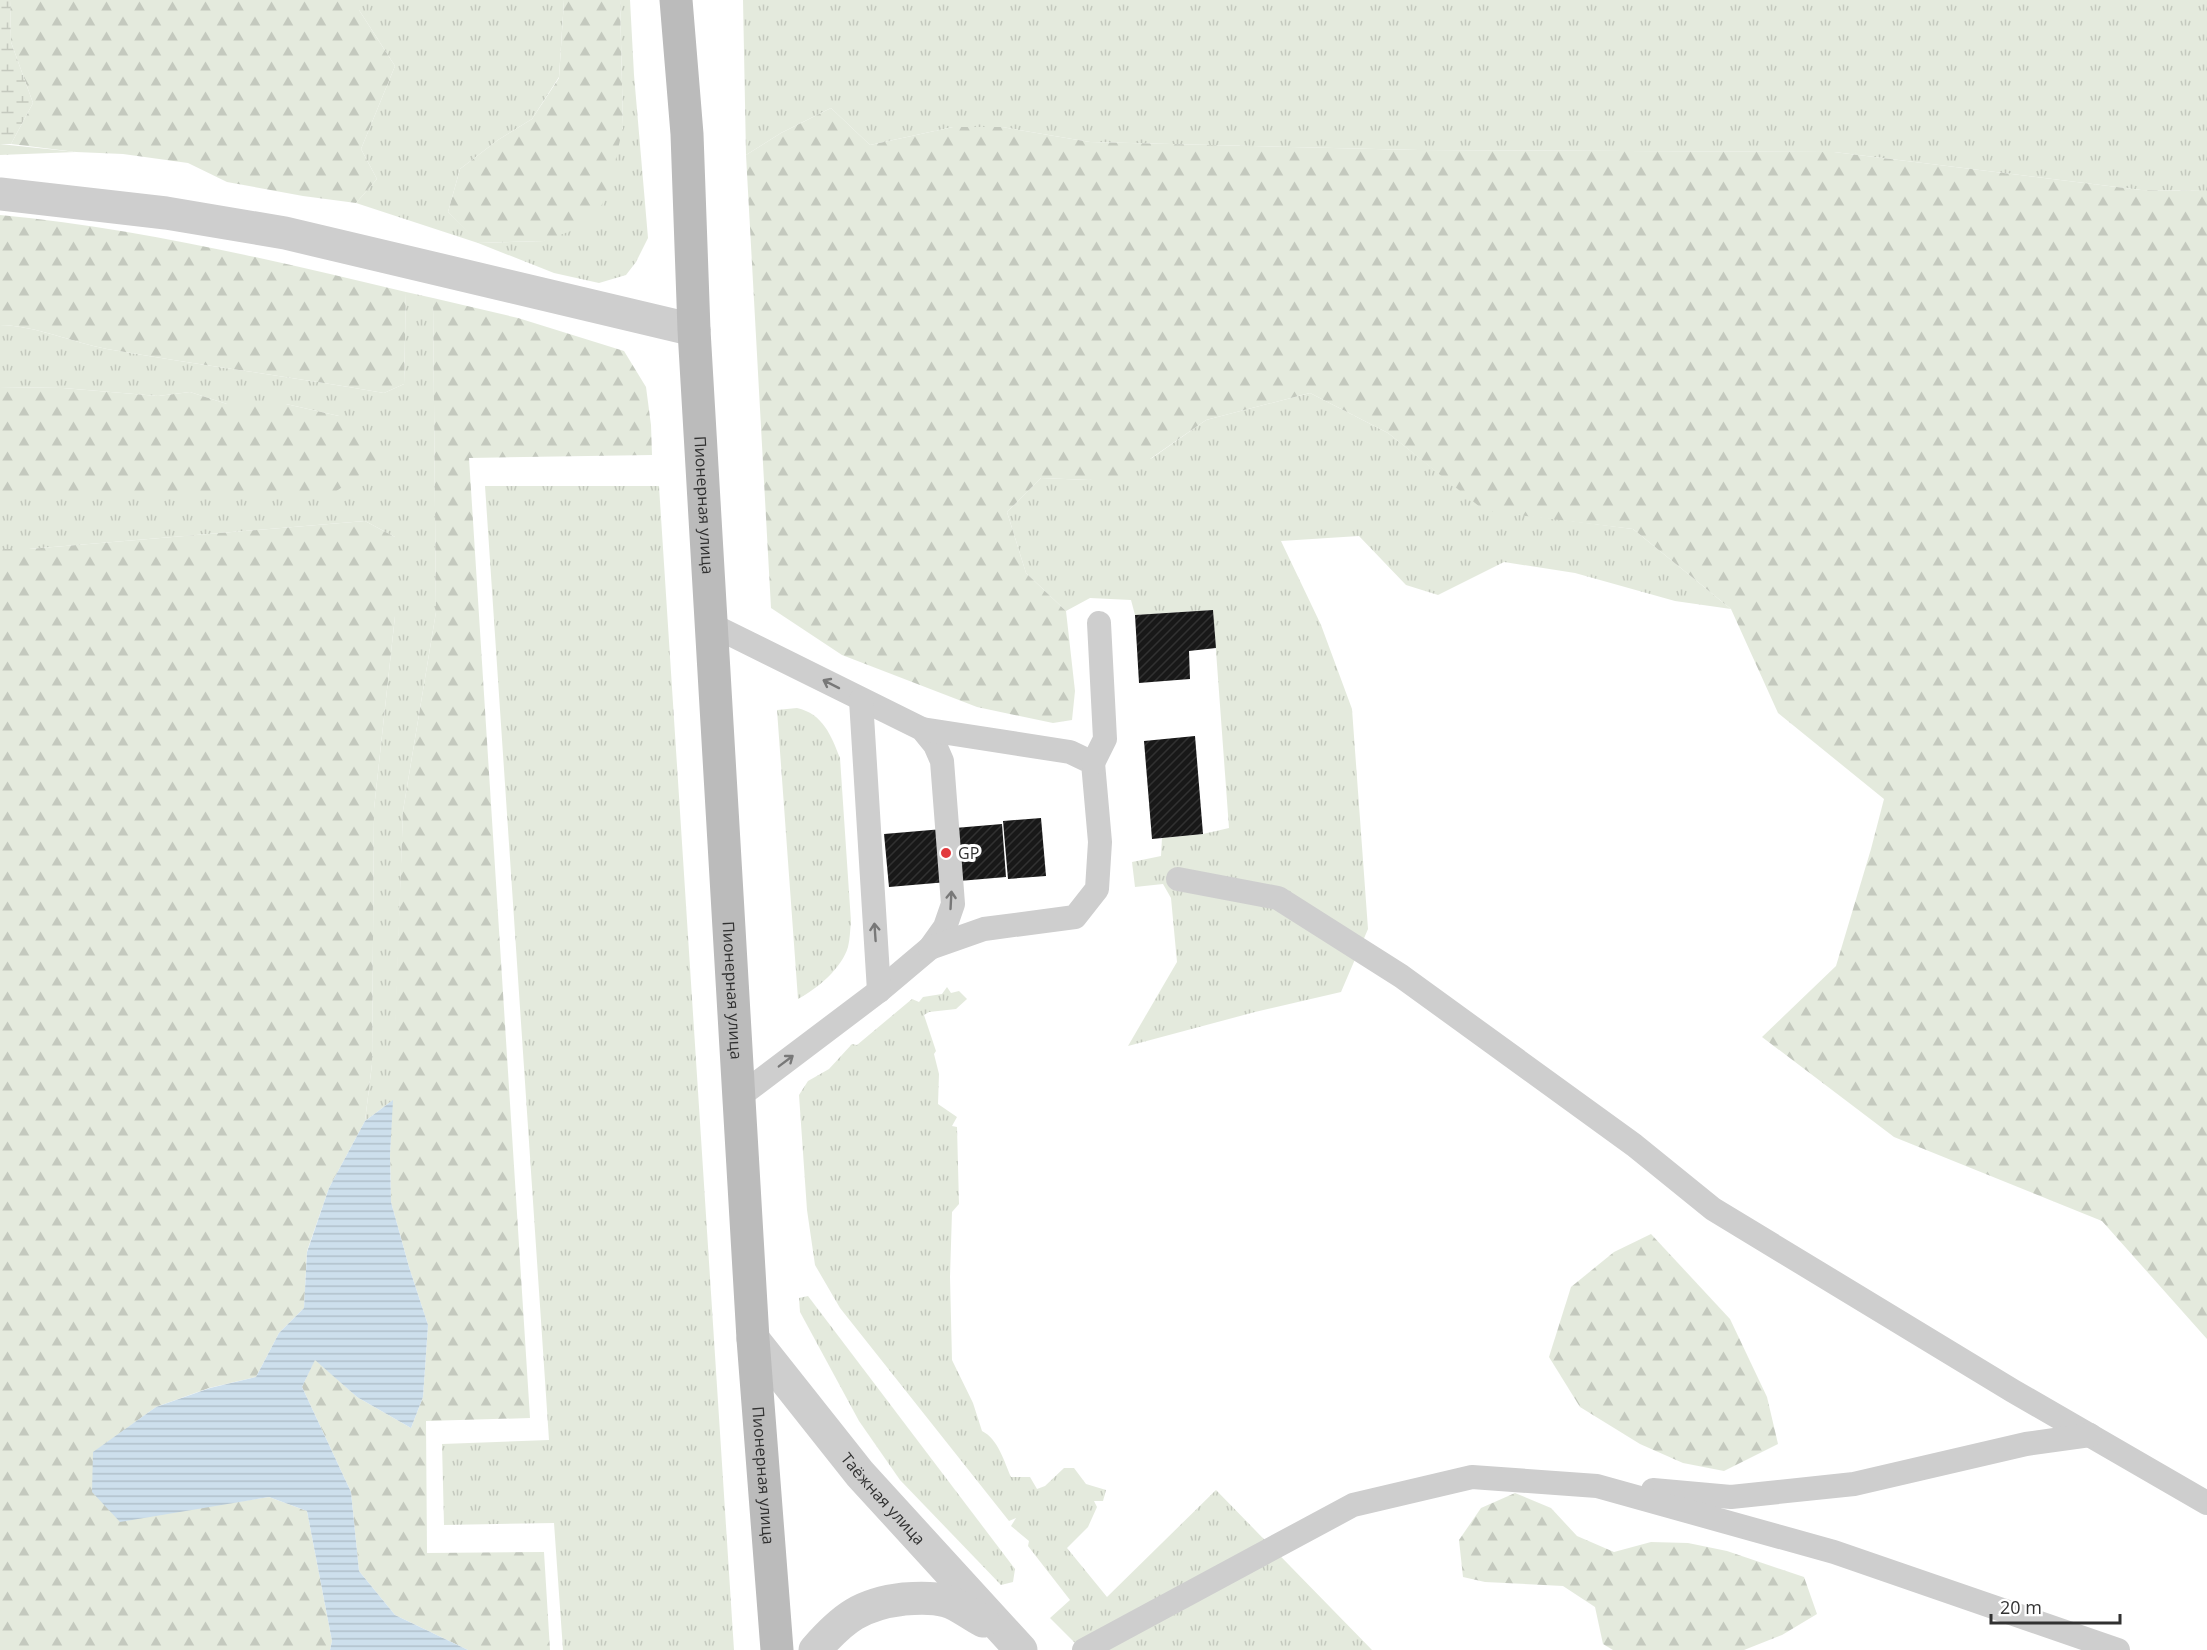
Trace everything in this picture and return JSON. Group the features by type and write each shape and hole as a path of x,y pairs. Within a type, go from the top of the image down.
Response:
{"street":[{"path":"676,0 687,134"},
{"path":"687,134 694,0"},
{"name":"Пионерная улица","path":"687,134 694,330 753,1340 777,1650"},
{"path":"0,194 166,213 285,233 694,330"},
{"name":"Таёжная улица","path":"753,1340 860,1474 1012,1641"},
{"path":"815,1650 834,1628 855,1612 881,1602 916,1598 946,1601 1012,1641"}],"lane":[{"path":"930,948 984,929 1075,917 1097,889 1100,842 1093,763 1105,739 1099,623"},
{"path":"712,625 922,729 1070,752 1093,763"},
{"path":"861,700 879,991"},
{"path":"740,1096 879,991 930,948 945,927 953,904 942,761 935,745 922,729"},
{"path":"1178,879 1278,898 1401,976 1634,1145 1713,1209 2013,1391 2207,1503"},
{"path":"1084,1650 1353,1504 1472,1477 1731,1497 1854,1484 2026,1444 2090,1435"},
{"path":"1597,1486 1834,1552 2118,1650"}],"green space":[{"path":"0,0 10,0 11,42 33,103 11,144 0,144"},
{"path":"10,0 359,0 359,10 395,66 361,149 377,179 356,203 227,182 188,163 123,154 76,152 11,144 33,103 11,42"},
{"path":"359,0 564,0 559,77 532,119 498,140 460,169 448,212 479,243 544,241 623,128 620,0 630,0 648,238 636,262 626,275 599,283 554,273 478,243 356,203 377,179 361,149 395,66 359,10"},
{"path":"564,0 620,0 623,127 608,193 592,223 544,241 478,243 448,212 460,169 498,140 532,119 559,78"},
{"path":"743,0 2207,0 2207,191 2141,190 1834,152 1418,150 1090,142 1002,127 953,127 870,145 831,108 781,133 746,155"},
{"path":"831,108 870,145 953,127 1002,127 1090,142 1418,150 1834,152 2141,190 2207,191 2207,1339 2102,1221 1894,1137 1762,1037 1836,966 1884,799 1778,713 1731,609 1633,529 1485,511 1388,433 1310,393 1206,420 1127,475 1089,480 1041,478 1007,512 1026,573 1066,611 1075,691 1072,720 1053,723 977,707 842,655 771,608 746,155 781,133"},
{"path":"0,144 76,152 0,155"},
{"path":"0,215 102,228 204,246 406,292 404,384 384,393 107,349 41,331 0,325"},
{"path":"406,292 433,298 436,612 403,811 393,1100 365,1121 372,1064 374,809 395,616 395,537 365,521 29,549 0,549 0,492 190,492 339,416 286,404 227,404 190,392 158,396 63,388 0,387 0,325 41,331 107,349 384,393 404,384"},
{"path":"433,298 518,318 624,351 646,387 651,425 652,455 469,458 530,1418 426,1421 427,1553 544,1552 550,1650 468,1650 395,1615 359,1571 351,1492 302,1387 315,1359 357,1397 411,1428 423,1397 428,1325 391,1202 390,1155 403,811 436,612"},
{"path":"0,387 63,388 158,396 190,392 227,404 286,404 339,416 368,435 377,463 335,492 0,492"},
{"path":"1310,393 1388,433 1485,510 1633,529 1731,609 1675,601 1575,573 1504,562 1438,595 1406,585 1359,536 1281,541 1321,625 1352,709 1368,929 1341,992 1128,1046 1177,962 1171,898 1163,884 1135,887 1132,862 1161,856 1162,838 1203,834 1229,828 1213,610 1135,615 1131,600 1090,598 1066,611 1026,573 1007,512 1041,478 1089,480 1152,458 1206,420"},
{"path":"485,486 659,486 734,1650 563,1650 554,1523 444,1525 442,1444 549,1440"},
{"path":"365,521 395,537 395,616 374,809 372,1064 365,1121 329,1188 307,1251 304,1308 279,1333 256,1377 209,1388 156,1407 94,1452 198,1508 269,1497 307,1511 332,1641 330,1650 0,1650 0,549 29,549"},
{"path":"797,708 820,720 840,758 851,922 848,947 840,963 821,984 798,999 777,710"},
{"path":"947,987 951,993 959,991 967,999 956,1009 929,1012 924,1015 936,1051 934,1054 939,1074 938,1104 957,1117 952,1126 957,1127 959,1204 952,1212 950,1277 952,1360 973,1403 982,1431 996,1445 1011,1477 1030,1477 1037,1489 1045,1486 1064,1468 1074,1468 1086,1484 1106,1490 1103,1501 1094,1501 1097,1507 1088,1527 1067,1548 1107,1597 1216,1490 1372,1650 1082,1650 1050,1618 1070,1600 1028,1546 1029,1541 1011,1526 1016,1518 1009,1521 840,1308 815,1265 807,1210 799,1095 808,1081 829,1069 852,1044 857,1045 912,999 919,1002 923,997 942,994"},
{"path":"1651,1234 1730,1319 1767,1397 1778,1444 1724,1471 1683,1463 1640,1444 1580,1407 1549,1357 1571,1287 1614,1252"},
{"path":"808,1296 1015,1569 1013,1582 1001,1585 900,1480 859,1421 800,1312 799,1298"},
{"path":"1515,1493 1551,1508 1577,1536 1614,1552 1651,1542 1688,1543 1727,1551 1804,1577 1817,1614 1782,1635 1744,1650 1613,1650 1603,1644 1595,1607 1563,1586 1485,1582 1463,1577 1459,1540 1481,1508"}],"water":[{"path":"393,1100 390,1155 391,1202 428,1325 423,1397 411,1428 357,1397 315,1360 302,1387 351,1492 359,1571 395,1615 468,1650 330,1650 332,1641 307,1511 269,1497 120,1522 92,1492 93,1452 156,1407 210,1388 256,1377 279,1333 304,1308 307,1252 329,1188 365,1121"}],"building":[{"path":"1213,610 1216,648 1189,651 1190,679 1139,683 1135,615"},
{"path":"1195,736 1203,834 1152,839 1144,741"},
{"path":"1041,818 1046,876 1008,879 1003,821"},
{"path":"1002,824 1006,877 889,887 884,834"}],"place":[{"name":"GP","path":"946,853"}]}
